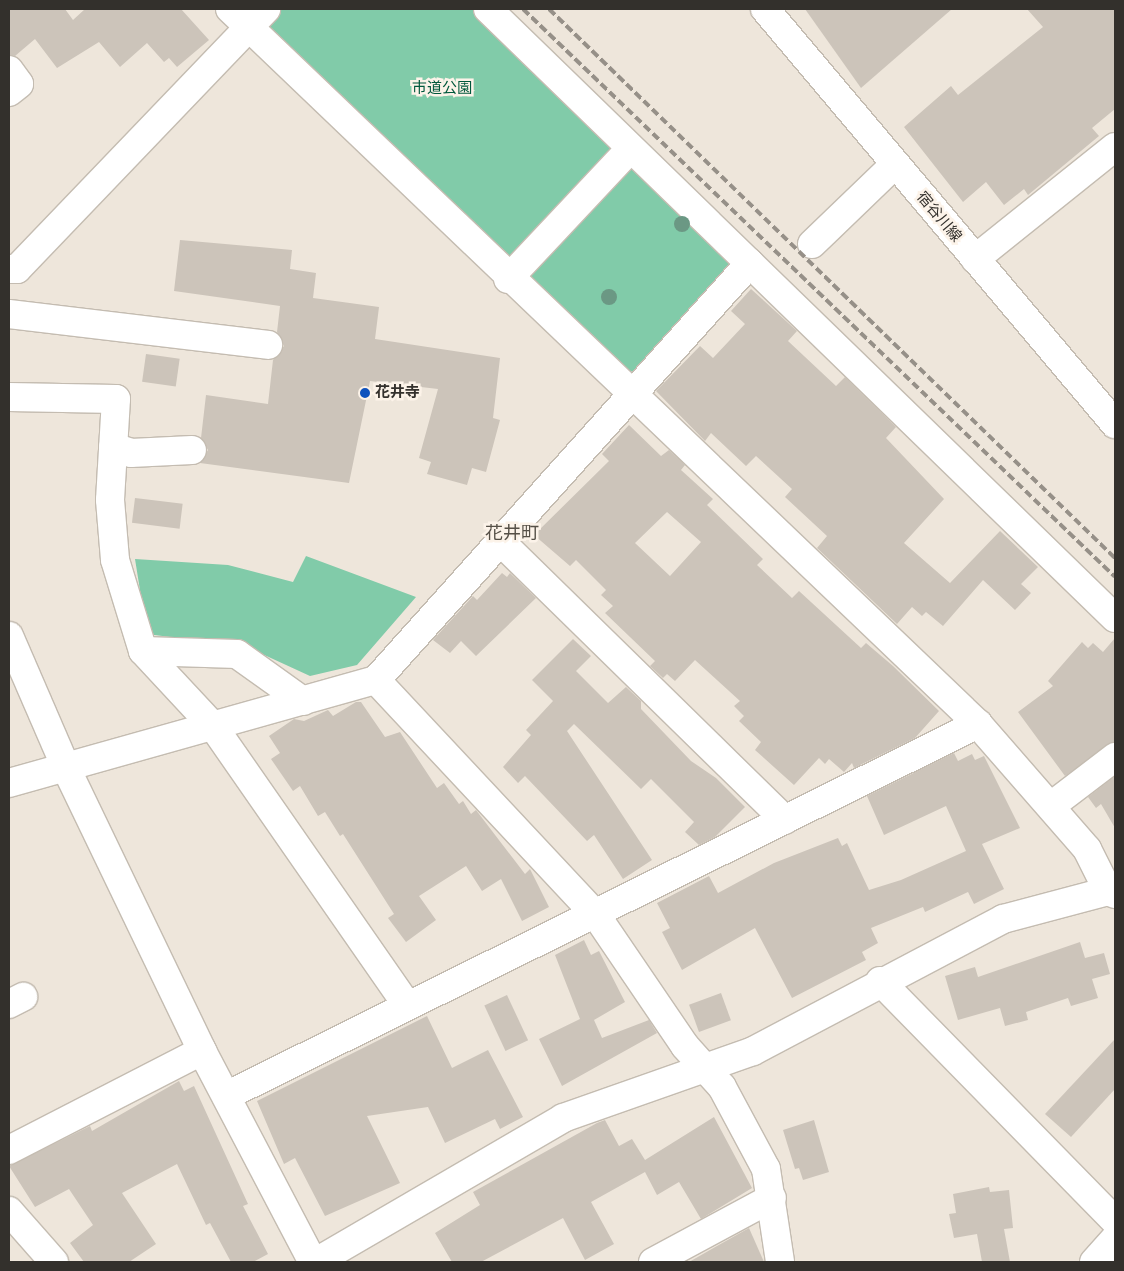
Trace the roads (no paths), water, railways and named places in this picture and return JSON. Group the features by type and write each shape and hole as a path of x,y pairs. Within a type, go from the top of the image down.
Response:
{"street":[{"path":"488,9 1115,618"},
{"name":"宿谷川線","path":"764,9 1115,424"},
{"path":"9,269 17,269 248,15 508,279 978,724 1087,849 1112,892 1002,918 880,981 753,1051 563,1118 314,1262 228,1095 202,1050 66,768 9,636"},
{"path":"9,70 19,84 9,92"},
{"path":"975,259 1115,147"},
{"path":"508,279 630,149"},
{"path":"812,244 895,164"},
{"path":"9,783 376,680 499,540 632,397 750,263"},
{"path":"9,314 268,345"},
{"path":"9,397 116,399 110,500 115,560 144,651 213,726 406,1004"},
{"path":"113,447 131,453 192,450"},
{"path":"499,540 785,820"},
{"path":"144,651 237,654 303,700"},
{"path":"376,680 596,915 686,1046 722,1087 766,1169 772,1198 780,1262"},
{"path":"228,1095 406,1004 596,915 978,724"},
{"path":"1051,806 1115,757"},
{"path":"880,981 1115,1221"},
{"path":"9,1150 202,1050"},
{"path":"653,1262 772,1198"},
{"path":"9,1211 54,1262"},
{"path":"1094,1262 1115,1239"}],"railway":[{"path":"523,9 1115,577"},
{"path":"549,9 1115,558"}],"place":[{"name":"花井寺","path":"365,393"}],"district":[{"name":"花井町","path":"512,533"}],"park label":[{"name":"市道公園","path":"442,89"}]}
